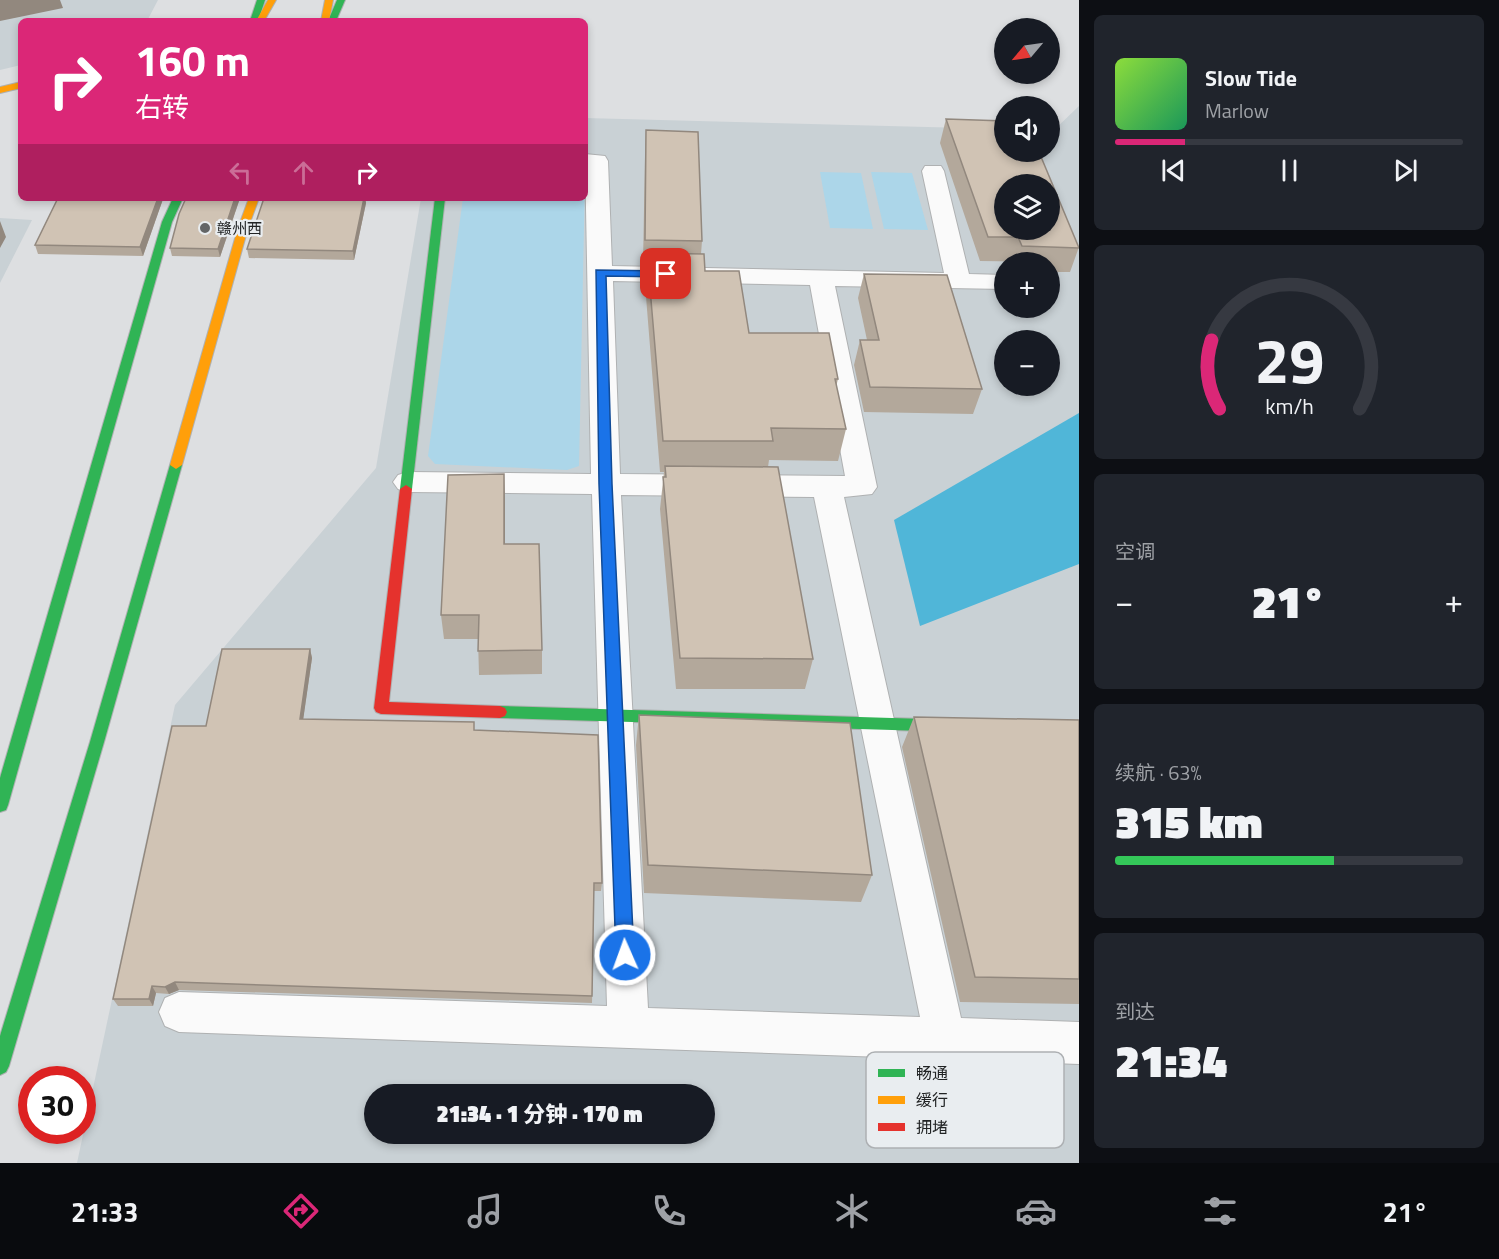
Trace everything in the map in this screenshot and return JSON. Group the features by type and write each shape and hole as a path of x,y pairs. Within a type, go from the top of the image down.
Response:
{"main road":[{"path":"255,18 261,0"},
{"path":"262,18 272,0"},
{"path":"326,18 329,0"},
{"path":"333,18 341,0"},
{"path":"0,90 18,86"},
{"path":"0,805 167,222 177,201"},
{"path":"0,1066 97,742 243,228 253,201"},
{"path":"440,201 381,708 973,726"}],"street":[{"path":"588,161 597,161 606,484 628,1027"},
{"path":"933,171 958,281"},
{"path":"600,273 994,282"},
{"path":"408,482 862,487 820,278"},
{"path":"827,486 945,1038"},
{"path":"179,1012 1079,1043"}],"shaded area":[{"path":"0,0 158,0 149,18 18,18 18,66 0,70"},
{"path":"1079,106 1079,1163 77,1163 81,1144 96,1144 96,1074 175,705 376,468 420,201 588,201 588,118 994,129 994,162 1060,162 1060,124"},
{"path":"820,172 861,173 873,229 830,228"},
{"path":"871,172 912,173 928,230 884,229"},
{"path":"463,201 585,201 579,466 567,470 435,464 428,456"},
{"path":"0,218 32,220 0,283"}],"water":[{"path":"1079,413 1079,564 920,626 894,520"}],"building":[{"path":"946,119 994,121 994,162 1043,162 1048,174 994,174 994,237 988,237"},
{"path":"646,130 698,132 702,241 645,240"},
{"path":"57,201 157,201 140,247 35,245"},
{"path":"185,201 234,201 218,249 170,248"},
{"path":"263,201 363,201 353,251 247,249"},
{"path":"1060,202 1079,248 1022,246 1019,240 1060,240"},
{"path":"647,253 704,254 705,271 739,271 749,333 829,333 838,379 835,379 846,429 771,428 773,441 663,441"},
{"path":"864,274 947,275 982,389 870,387 860,340 879,340"},
{"path":"665,466 778,467 813,659 680,658 663,477 666,477"},
{"path":"504,474 504,544 539,544 542,650 478,651 479,615 441,615 448,475"},
{"path":"222,649 310,649 300,719 474,722 474,730 598,735 602,883 594,883 592,996 175,982 165,987 152,986 149,999 113,999 172,726 206,726"},
{"path":"639,715 850,723 872,875 648,865"},
{"path":"914,717 1079,720 1079,979 975,977"}],"traffic: fast":[{"path":"255,18 261,0"},
{"path":"333,18 341,0"},
{"path":"0,805 167,222 177,201"},
{"path":"406,489 440,201"},
{"path":"0,1066 97,742 176,465"},
{"path":"500,712 957,726"}],"traffic: slow":[{"path":"262,18 272,0"},
{"path":"326,18 329,0"},
{"path":"0,90 18,86"},
{"path":"176,465 243,228 253,201"}],"traffic: jam":[{"path":"406,489 381,708 500,712"}],"place":[{"name":"赣州西","path":"205,228"}],"route":[{"path":"625,955 600,273 666,274"}]}
